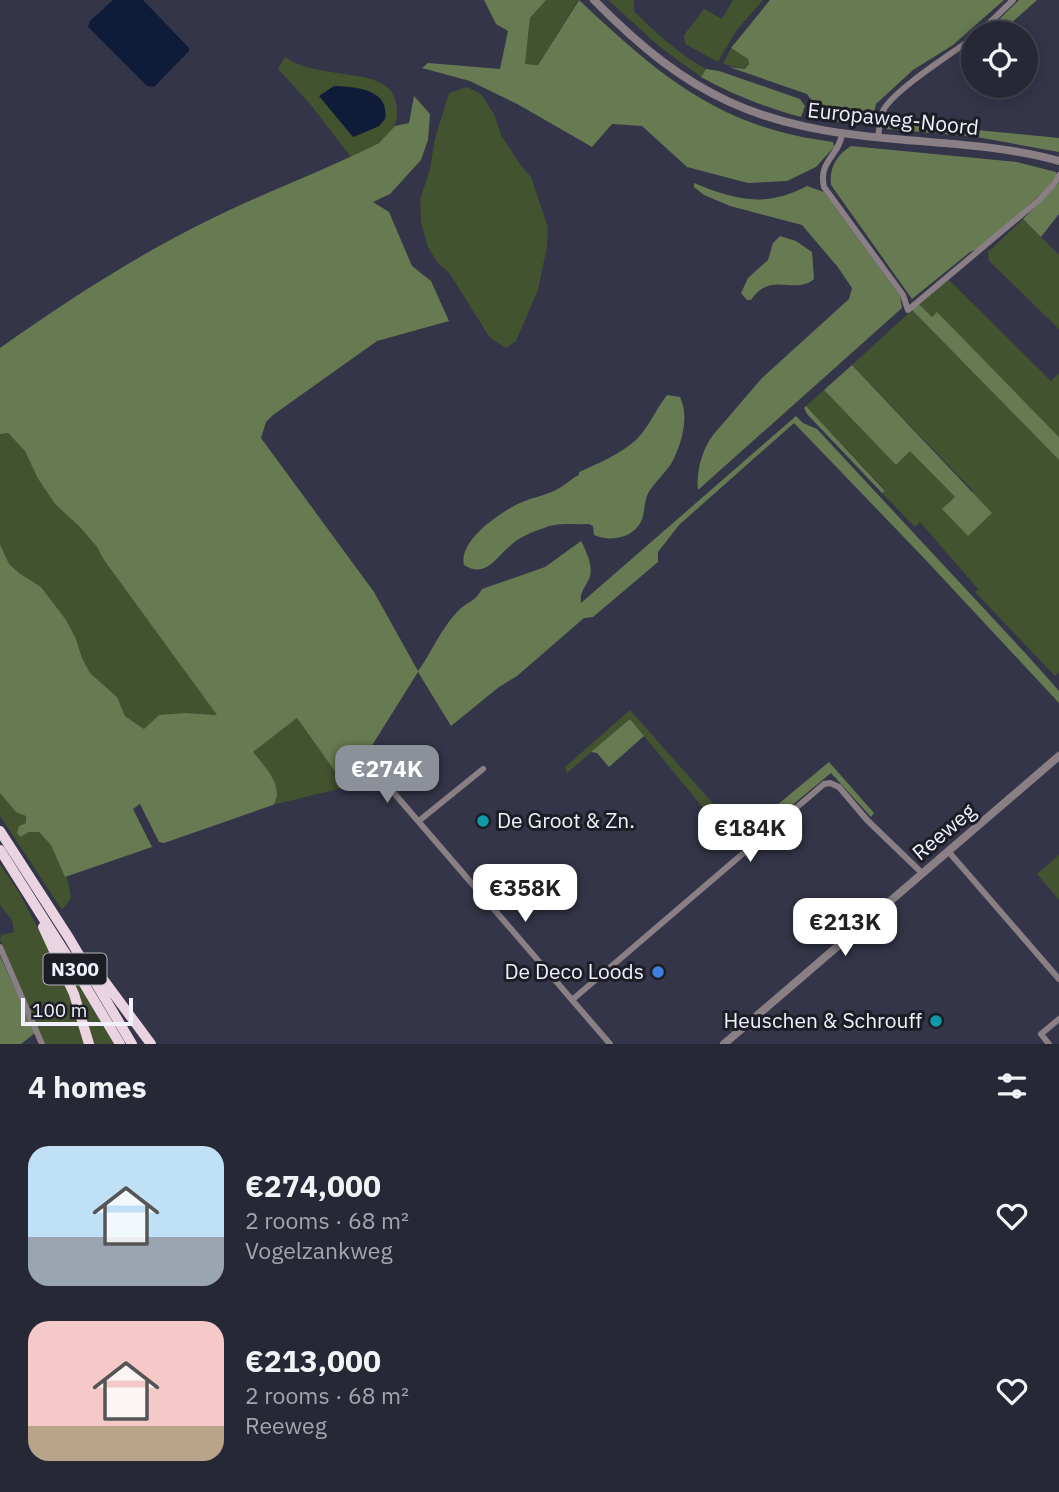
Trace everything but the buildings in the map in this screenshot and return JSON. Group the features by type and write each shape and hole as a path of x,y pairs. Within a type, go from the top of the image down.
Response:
{"highway":[{"name":"N300","path":"0,831 132,1044"},
{"name":"N300","path":"0,850 120,1044"},
{"name":"N300","path":"29,894 74,994 89,1044"},
{"name":"N300","path":"53,913 151,1044"}],"street":[{"name":"Europaweg-Noord","path":"594,0 651,53 694,85 716,97 774,120 842,134 987,147 1059,161"},
{"path":"991,21 1013,0"},
{"path":"878,138 880,122 887,105 961,47"},
{"path":"842,134 841,142 824,167 824,187 903,295 908,310 1039,200 1059,175"},
{"name":"Reeweg","path":"724,1044 1059,757"},
{"path":"419,820 483,769"},
{"path":"374,771 610,1044"},
{"path":"572,1000 824,783 839,786 867,820 922,873"},
{"path":"948,851 1059,979"},
{"path":"0,947 42,1044"},
{"path":"1049,1044 1041,1034 1059,1019"}],"green space":[{"path":"484,0 546,0 530,18 525,64 538,65 579,0 636,52 693,94 756,124 793,135 833,142 834,147 816,167 787,181 748,183 687,167 642,126 612,124 592,147 519,105 470,81 422,68 428,63 500,69 508,31 496,24"},
{"path":"546,0 578,0 538,65 525,64 530,18"},
{"path":"608,0 634,0 634,11 642,19 677,50 706,69 701,77 660,47"},
{"path":"733,0 763,0 736,31 718,62 685,44 684,35 704,9 722,19"},
{"path":"770,0 1004,0 980,21 961,21 961,38 913,70 876,104 871,125 817,120 813,102 807,94 729,67 745,69 749,64 748,59 731,48"},
{"path":"1019,0 1037,0 1013,21 997,21"},
{"path":"731,48 748,59 749,64 745,69 723,64"},
{"path":"285,57 310,68 377,81 387,87 395,98 397,111 393,128 375,145 351,157 310,104 278,69","holes":["334,86 361,89 377,96 385,109 385,119 379,126 354,137"]},
{"path":"706,69 800,99 805,106 801,117 750,100 701,77"},
{"path":"467,87 481,94 495,116 501,135 531,177 548,227 538,290 516,341 506,348 490,338 450,274 437,262 428,247 421,223 420,200 449,93"},
{"path":"414,96 430,114 428,140 421,160 390,194 373,202 389,212 412,266 431,281 449,321 377,341 273,415 266,422 261,438 374,592 418,671 452,618 482,589 545,567 581,541 591,571 581,594 581,603 796,416 803,423 817,429 1027,655 1059,691 1059,703 794,423 679,525 658,552 658,562 593,617 584,618 517,676 499,687 451,726 418,672 346,787 297,718 253,752 272,777 277,792 273,805 164,843 159,842 140,804 133,809 152,847 65,877 51,845 39,832 29,832 20,837 17,833 19,826 26,823 26,816 16,812 0,793 0,544 9,564 41,587 66,620 90,673 117,697 125,716 144,729 159,715 217,715 97,547 55,504 37,477 25,451 8,433 0,434 0,348 102,280 182,234 379,143 395,126 409,123"},
{"path":"885,125 925,125 1059,138 1059,152 977,137 887,129"},
{"path":"851,146 1017,162 1056,172 1056,177 1050,186 980,248 970,252 912,299 831,185 831,173 835,163"},
{"path":"694,183 723,194 750,199 778,197 807,186 824,192 900,296 902,308 698,490 701,461 713,435 762,378 849,299 852,288 802,225 730,206 704,195 694,187"},
{"path":"1059,183 1059,214 1041,237 1023,219"},
{"path":"1023,219 1059,255 1059,329 989,261 988,252"},
{"path":"780,236 796,241 812,252 814,279 806,284 766,286 751,300 747,300 741,293 748,278 768,260 773,243"},
{"path":"948,279 1051,381 1059,373 1059,437 937,313 932,317 919,304"},
{"path":"919,304 932,317 937,312 1059,437 1059,460 912,310"},
{"path":"912,310 1059,460 1059,672 1055,676 975,592 978,589 920,522 915,527 882,493 885,490 806,406 824,390 896,465 910,450 955,497 973,491 852,365"},
{"path":"852,365 992,513 968,536 942,509 955,497 910,451 896,465 824,390"},
{"path":"667,395 680,397 684,413 683,431 671,464 648,493 643,516 636,529 623,536 609,538 594,535 593,526 589,524 549,526 522,537 485,568 472,569 464,565 467,546 482,528 520,503 556,490 579,475 579,472 609,458 636,440"},
{"path":"806,406 885,491 882,493 807,414 804,408"},
{"path":"8,433 25,451 37,477 97,547 218,715 186,713 144,729 125,716 117,697 90,673 76,639 41,587 9,564 0,544 0,434"},
{"path":"630,710 741,835 736,836 745,844 732,843 630,719 567,773 565,767"},
{"path":"297,718 346,787 273,805 277,799 276,786 253,752"},
{"path":"630,719 644,736 609,767 597,753 591,752"},
{"path":"829,762 874,813 871,817 831,773 745,844 736,836 741,835"},
{"path":"0,792 26,816 26,823 19,826 19,837 28,832 39,832 51,845 68,881 71,898 62,910 0,816"},
{"path":"1059,855 1059,900 1037,874"},
{"path":"0,864 20,894 63,977 87,1044 45,1044 0,940 1,935 14,932 12,920 0,905"},
{"path":"57,947 114,1044 92,1044"},
{"path":"0,956 35,1033 21,1044 0,1044"}],"water":[{"path":"113,0 143,0 189,48 154,87 147,86 88,27 90,21"},
{"path":"334,86 361,89 377,96 385,109 385,119 379,126 353,137 319,96"}],"place":[{"name":"De Groot & Zn.","path":"483,821"},
{"name":"De Deco Loods","path":"658,972"},
{"name":"Heuschen & Schrouff","path":"936,1021"}]}
